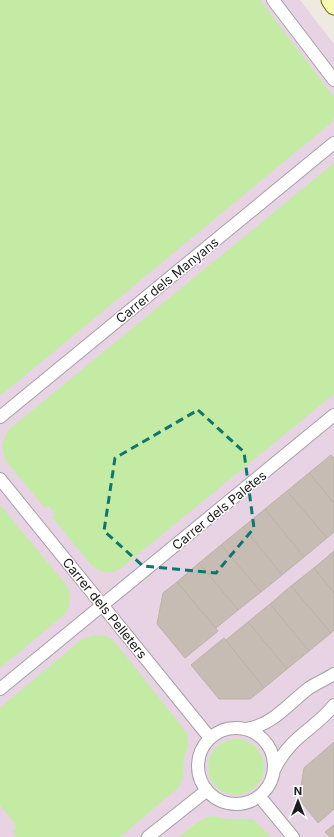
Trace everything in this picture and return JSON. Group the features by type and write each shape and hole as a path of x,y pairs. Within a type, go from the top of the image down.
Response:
{"main road":[{"path":"330,0 334,6"}],"street":[{"path":"273,0 334,80"},
{"name":"Carrer dels Manyans","path":"0,417 334,142"},
{"name":"Carrer dels Paletes","path":"0,689 334,414"},
{"name":"Carrer dels Pelleters","path":"0,479 210,738"},
{"path":"333,707 289,745 282,754 268,789 260,797 250,803 238,805 226,804 215,799 206,791 200,780 198,763 203,747 210,738 221,731 234,728 246,729 259,727 270,721 310,688 334,665"},
{"path":"310,688 334,674"},
{"path":"246,729 258,735 268,744 273,756 275,769"},
{"path":"148,837 206,791"},
{"path":"260,797 293,837"}],"highlighted area":[{"path":"198,410 244,452 254,528 216,573 143,566 104,531 115,458"}],"shaded area":[{"path":"0,0 300,0 334,44 334,837 0,837"}],"green space":[{"path":"0,0 260,0 334,97 334,117 331,123 0,396"},
{"path":"334,163 334,394 120,569 109,573 102,572 95,568 52,517 55,514 49,506 45,508 5,460 2,446 7,431"},
{"path":"0,505 67,586 70,600 65,614 0,668"},
{"path":"94,635 106,636 113,640 187,733 188,746 184,757 183,778 179,787 120,837 17,837 12,831 17,827 0,805 0,708 81,640"},
{"path":"231,739 241,739 256,747 262,756 264,767 262,778 256,787 241,795 231,795 220,790 213,783 208,772 208,762 213,751 220,744"},
{"path":"211,816 228,819 253,819 271,837 179,837 199,821"}],"building":[{"path":"331,455 334,458 334,503 309,473"},
{"path":"309,473 334,503 334,532 327,538 287,491"},
{"path":"287,491 327,538 304,557 265,509"},
{"path":"265,509 304,557 282,575 243,527"},
{"path":"243,527 282,575 261,592 221,545"},
{"path":"221,545 261,592 238,610 199,563"},
{"path":"334,551 334,593 314,568"},
{"path":"199,563 238,610 216,628 177,582"},
{"path":"314,568 334,593 334,630 331,633 291,586"},
{"path":"177,582 218,631 185,658 157,624 163,593"},
{"path":"291,586 331,633 309,651 270,604"},
{"path":"270,604 309,651 287,669 248,622"},
{"path":"248,622 287,669 264,688 226,640"},
{"path":"224,638 264,688 250,699 219,699 191,665"},
{"path":"334,742 334,809 318,823 299,799 304,768"},
{"path":"334,825 334,837 330,837 325,832"}]}
